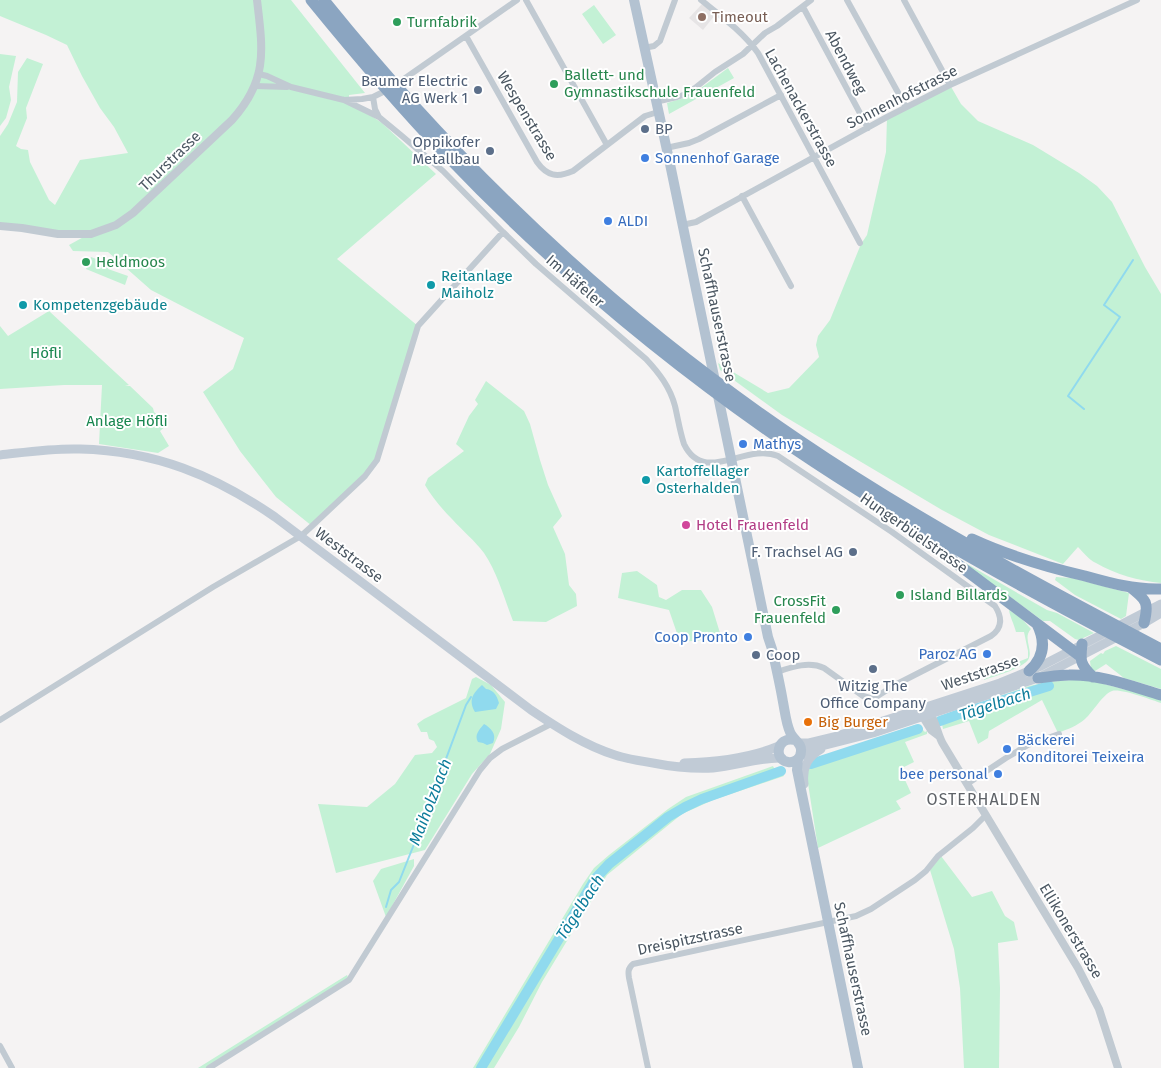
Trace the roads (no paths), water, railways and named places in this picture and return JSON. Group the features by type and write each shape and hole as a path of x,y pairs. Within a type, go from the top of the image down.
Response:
{"highway":[{"path":"311,0 369,71 439,147 503,212 568,272 647,340 718,395 791,447 874,500 981,564 1104,625 1136,636 1161,649"},
{"path":"324,0 377,65 458,154 532,227 675,350 759,413 860,480 1104,625 1125,642 1161,660"},
{"path":"874,500 1036,623 1078,650 1083,667 1093,677"},
{"path":"922,518 1024,560 1130,587 1161,589"},
{"path":"1130,587 1143,598 1146,604 1147,611 1144,624"},
{"path":"1036,623 1042,637 1043,649 1033,675 1093,677 1161,695"}],"main road":[{"name":"Schaffhauserstrasse","path":"634,0 768,637 789,728 796,742"},
{"name":"Weststrasse","path":"0,455 45,450 79,449 117,452 158,460 197,473 227,486 254,502 301,536 551,724 604,751 678,768 731,766 773,758 784,760"},
{"name":"Weststrasse","path":"799,758 810,750 873,733 1033,675 1161,604"},
{"name":"Weststrasse","path":"1078,650 1144,624 1161,612"},
{"name":"Schaffhauserstrasse","path":"768,637 782,729 780,745"},
{"name":"Weststrasse","path":"796,742 808,743 926,715"},
{"path":"787,740 796,742 801,750 799,758 791,762 784,760 779,753 780,745 787,740"},
{"name":"Weststrasse","path":"652,763 714,761 748,755 780,745"},
{"name":"Weststrasse","path":"812,843 812,826 803,776 807,762 813,754 828,745"},
{"name":"Schaffhauserstrasse","path":"799,758 797,770 858,1068"},
{"name":"Schaffhauserstrasse","path":"784,760 818,877"}],"street":[{"name":"Thurstrasse","path":"0,226 67,235 91,234 116,224 133,213 243,108 259,74 262,49 257,0"},
{"path":"259,74 291,87 344,100 371,97 380,94 401,81 517,0"},
{"path":"526,0 607,145"},
{"path":"644,48 654,46 660,41 675,0"},
{"name":"Lachenackerstrasse","path":"701,0 740,33 758,52 860,243"},
{"name":"Wespenstrasse","path":"466,36 541,168 557,175 565,175 573,172 656,107 690,91 714,72 735,60 765,33 812,0"},
{"path":"848,0 906,107"},
{"path":"904,0 950,85"},
{"name":"Sonnenhofstrasse","path":"682,225 696,222 906,107 950,85 1137,0"},
{"name":"Abendweg","path":"803,7 868,128"},
{"path":"255,86 291,87"},
{"path":"666,148 699,139 780,95"},
{"path":"371,97 369,108 372,114"},
{"path":"371,97 379,117"},
{"name":"Im Häfeler","path":"344,100 379,117 443,171 536,264 646,359 658,372 670,392 684,444 692,457 708,463 731,459"},
{"path":"742,196 791,286"},
{"path":"0,720 213,588 301,536 365,476 377,460 418,326 503,232"},
{"path":"776,276 783,272"},
{"name":"Hungerbüelstrasse","path":"731,459 766,452 778,456 894,534 995,606 1001,619 996,633 870,698 863,696 818,665 805,665 777,672"},
{"name":"Ellikonerstrasse","path":"926,715 1091,992 1112,1045 1118,1068"},
{"path":"209,1068 349,980 480,770 490,758 502,749 551,724"},
{"path":"968,783 1023,748 1059,734"},
{"path":"828,923 856,916 915,880 926,871 938,856 986,815"},
{"name":"Dreispitzstrasse","path":"648,1068 629,978 628,971 630,967 636,963 828,923"},
{"path":"0,1046 12,1068"}],"water":[{"path":"482,685 495,694 499,703 496,709 475,712 472,697"},
{"path":"484,724 494,734 493,743 487,745 478,742 477,737"}],"waterway":[{"path":"1084,409 1068,396 1120,317 1104,305 1133,260"},
{"name":"Tägelbach","path":"940,721 1049,686"},
{"name":"Maiholzbach","path":"386,907 391,890 399,882 433,800 440,775 466,705 471,697"},
{"name":"Tägelbach","path":"811,764 918,729"},
{"name":"Tägelbach","path":"481,1068 595,879 609,864 668,817 685,807 702,799 781,771"}],"place":[{"name":"Timeout","path":"702,17"},
{"name":"Turnfabrik","path":"397,22"},
{"name":"Ballett- und Gymnastikschule Frauenfeld","path":"554,84"},
{"name":"Baumer Electric AG Werk 1","path":"478,90"},
{"name":"BP","path":"645,129"},
{"name":"Oppikofer Metallbau","path":"490,151"},
{"name":"Sonnenhof Garage","path":"645,158"},
{"name":"ALDI","path":"608,221"},
{"name":"Heldmoos","path":"86,262"},
{"name":"Reitanlage Maiholz","path":"431,285"},
{"name":"Kompetenzgebäude","path":"23,305"},
{"name":"Mathys","path":"743,444"},
{"name":"Kartoffellager Osterhalden","path":"646,480"},
{"name":"Hotel Frauenfeld","path":"686,525"},
{"name":"F. Trachsel AG","path":"853,552"},
{"name":"Island Billards","path":"900,595"},
{"name":"CrossFit Frauenfeld","path":"836,610"},
{"name":"Coop Pronto","path":"748,637"},
{"name":"Paroz AG","path":"987,654"},
{"name":"Coop","path":"756,655"},
{"name":"Witzig The Office Company","path":"873,669"},
{"name":"Big Burger","path":"808,722"},
{"name":"Bäckerei Konditorei Teixeira","path":"1007,749"},
{"name":"bee personal","path":"998,774"}],"district":[{"name":"OSTERHALDEN","path":"984,799"}],"park label":[{"name":"Höfli","path":"46,353"},
{"name":"Anlage Höfli","path":"127,421"}]}
